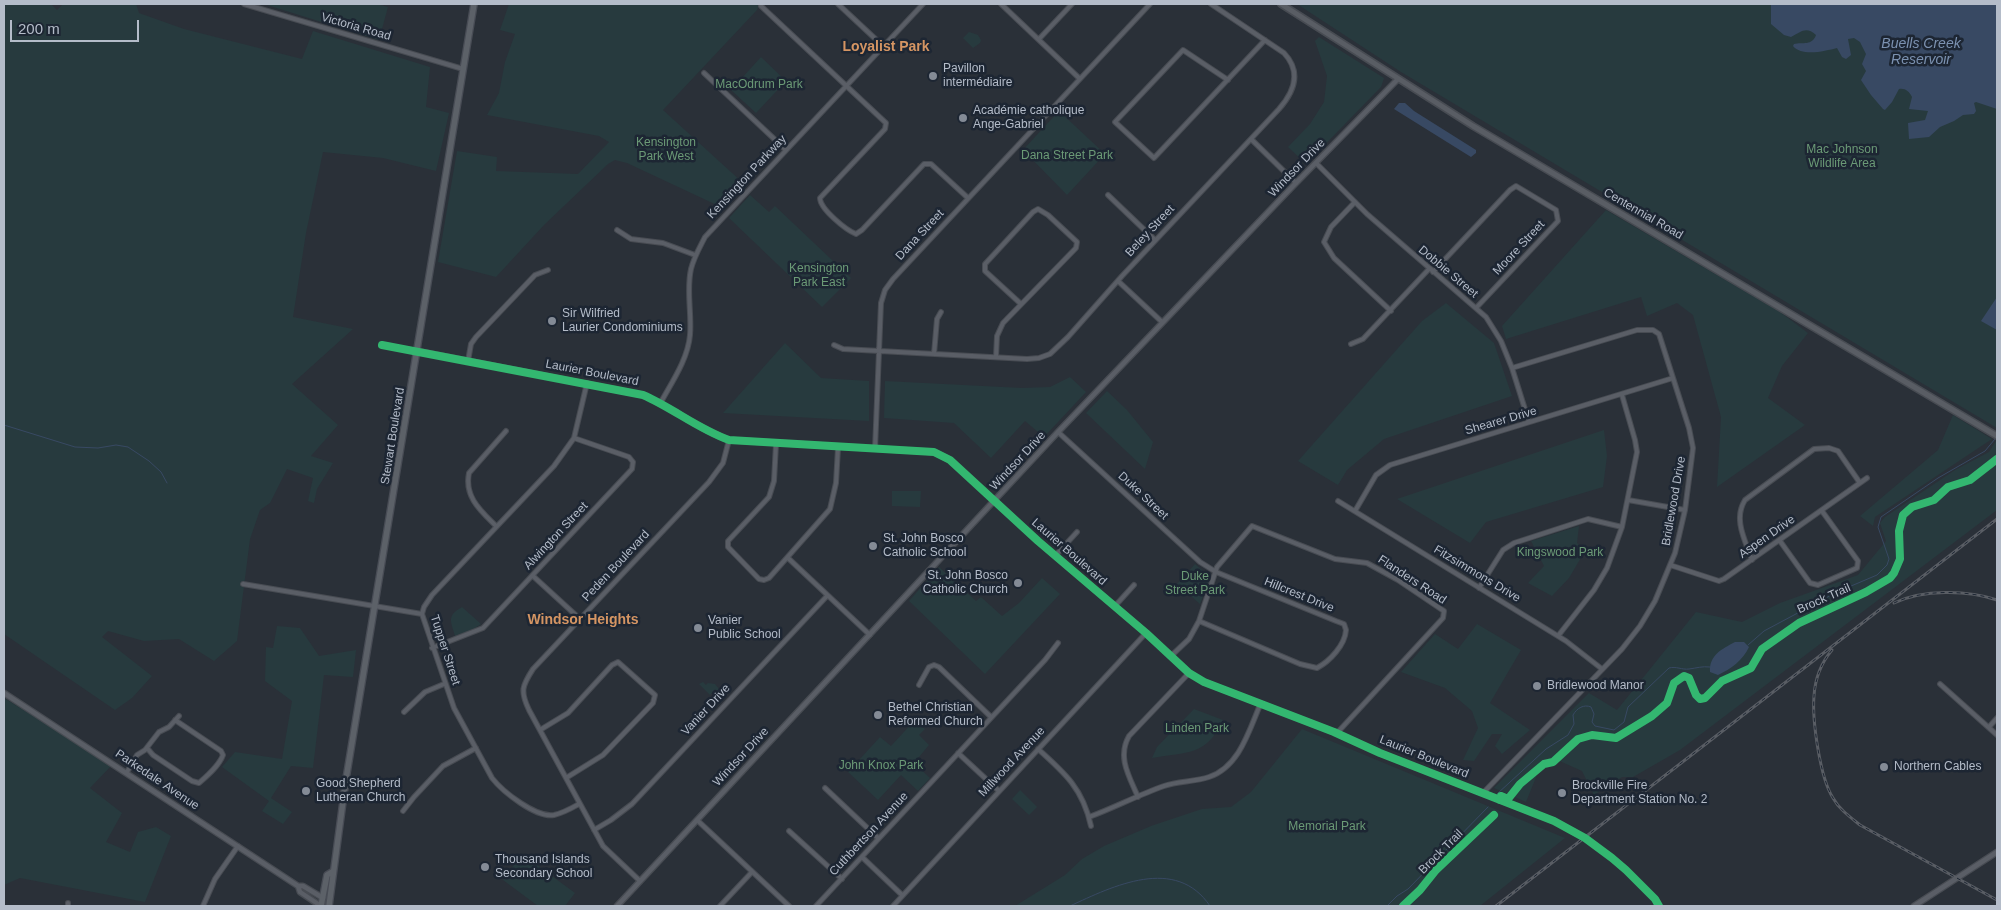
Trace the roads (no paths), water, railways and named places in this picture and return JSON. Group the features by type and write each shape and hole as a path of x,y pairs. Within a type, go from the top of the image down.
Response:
{"main road":[{"name":"Stewart Boulevard","path":"330,905 334,879 332,872 474,4"},
{"name":"Centennial Road","path":"1281,4 1473,126 1894,373 1997,436"},
{"name":"Stewart Boulevard","path":"321,906 327,875 332,872"},
{"name":"Parkedale Avenue","path":"323,898 330,905"}],"street":[{"name":"Victoria Road","path":"244,4 463,69"},
{"path":"838,4 883,46"},
{"name":"Kensington Parkway","path":"661,402 684,360 688,348 691,314 689,289 691,269 695,255 705,237 922,4"},
{"path":"1001,4 1080,78 1150,4"},
{"path":"1039,40 1072,4"},
{"name":"Beley Street","path":"834,345 843,349 1027,359 1039,358 1050,354 1068,337 1118,280 1288,99 1293,90 1295,79 1291,60 1284,53 1211,4"},
{"path":"761,6 886,123 885,128 820,198 821,204 843,226 856,234 862,230 924,164 931,164 968,198"},
{"path":"1228,80 1183,50 1115,122 1154,158 1228,80 1265,40"},
{"path":"704,73 786,150"},
{"name":"Dana Street","path":"875,449 881,303 884,290 1080,78"},
{"name":"Windsor Drive","path":"617,906 1058,432 1398,79"},
{"path":"1251,139 1296,183"},
{"name":"Dobbie Street","path":"1316,162 1355,202 1429,269 1486,317 1501,341 1512,368 1529,422"},
{"name":"Moore Street","path":"1433,272 1510,190 1516,186 1556,210 1558,220 1476,308"},
{"path":"1108,196 1155,240"},
{"path":"1355,202 1332,227 1324,242 1334,258 1391,311"},
{"path":"996,357 997,336 1003,324 1076,248 1077,242 1048,215 1038,210 1033,212 985,264 985,271 1021,304"},
{"path":"617,230 631,239 663,243 695,255"},
{"path":"1351,344 1363,338 1391,311 1429,269"},
{"path":"468,361 472,344 476,337 535,275 548,270"},
{"path":"1118,280 1162,322"},
{"path":"934,354 936,319 941,312"},
{"name":"Bridlewood Drive","path":"1483,793 1622,649 1640,626 1655,601 1670,565 1680,533 1685,510 1692,448 1689,428 1659,334 1654,330 1638,330 1512,368"},
{"path":"382,345 417,351"},
{"name":"Laurier Boulevard","path":"417,351 643,395 661,402 711,433 729,440 838,448 934,452 950,460 1055,556 1146,633 1189,674 1260,705 1337,733 1380,753 1554,821 1585,838 1626,870 1659,906"},
{"name":"Shearer Drive","path":"1355,511 1376,475 1390,464 1673,378"},
{"name":"Tupper Street","path":"579,804 553,815 542,814 500,788 454,708 444,684 422,614 432,595 554,466 574,438 587,383"},
{"path":"1558,636 1594,590 1603,575 1622,527 1637,452 1622,394"},
{"path":"496,526 473,504 468,481 469,473 506,431"},
{"name":"Duke Street","path":"1058,432 1200,562 1216,572"},
{"name":"Alwington Street","path":"432,648 483,628 632,469 633,462 628,457 574,438"},
{"name":"Peden Boulevard","path":"640,881 612,856 594,830 524,699 523,684 533,670 709,482 723,463 729,440"},
{"path":"776,444 774,481 769,497 728,541 728,547 759,579 764,580 769,578 788,558 830,509 836,483 838,448"},
{"path":"1752,560 1740,522 1740,509 1746,500 1814,449 1829,448 1838,451 1860,483"},
{"name":"Aspen Drive","path":"1670,565 1719,581 1727,578 1867,478"},
{"path":"1628,500 1685,510"},
{"name":"Fitzsimmons Drive","path":"1338,501 1558,636 1602,669"},
{"path":"1780,541 1810,583 1818,585 1857,568 1858,561 1822,511"},
{"path":"1479,588 1503,550 1514,543 1588,519 1622,527"},
{"name":"Flanders Road","path":"1171,656 1189,639 1199,621 1217,566 1252,526 1335,558 1367,563 1444,610 1443,618 1337,733"},
{"path":"1055,556 1077,532"},
{"path":"788,558 870,635"},
{"name":"Hillcrest Drive","path":"1199,621 1292,660 1317,668 1324,664 1342,644 1346,636 1344,624 1216,572"},
{"path":"533,576 580,620"},
{"path":"243,584 422,614"},
{"path":"1115,606 1134,584"},
{"name":"Vanier Drive","path":"594,830 632,804 827,596"},
{"name":"Millwood Avenue","path":"893,906 1146,633"},
{"name":"Cuthbertson Avenue","path":"816,906 1058,643"},
{"path":"540,730 568,713 612,665 618,662 654,695 653,703 603,755 566,778"},
{"path":"919,685 929,668 934,665 939,667 991,717"},
{"path":"1138,797 1124,764 1123,752 1125,744 1129,736 1189,674"},
{"path":"404,712 425,692 444,684"},
{"path":"1940,684 1997,735"},
{"name":"Parkedale Avenue","path":"4,693 298,886 303,886 323,898"},
{"path":"1089,817 1165,786 1210,777 1234,758 1245,742 1260,705"},
{"path":"127,772 137,755 146,748 159,732 169,728 179,716"},
{"path":"1989,727 1997,718"},
{"path":"146,748 192,782 199,783 221,760 223,755 221,751 175,720"},
{"path":"403,811 443,766 476,748"},
{"path":"1038,749 1073,781 1091,826"},
{"path":"958,753 999,791"},
{"path":"825,788 878,838"},
{"path":"697,820 789,906"},
{"path":"789,831 842,879"},
{"path":"203,906 215,880 238,846"},
{"path":"1914,906 1997,852"},
{"path":"862,857 902,895"},
{"path":"720,906 752,872"},
{"name":"Parkedale Avenue","path":"298,886 300,892 321,906"}],"water":[{"name":"Buells Creek Reservoir","path":"1771,4 1997,4 1997,109 1976,102 1974,103 1976,111 1974,114 1963,115 1940,127 1929,137 1909,139 1908,123 1925,120 1928,111 1909,109 1912,97 1907,90 1903,89 1899,89 1892,102 1885,110 1883,109 1861,80 1866,71 1862,64 1866,54 1860,42 1854,38 1848,39 1851,55 1846,59 1842,57 1837,48 1814,52 1797,49 1793,46 1794,44 1810,42 1816,35 1806,30 1791,37 1784,35 1771,24"},
{"path":"1399,103 1405,103 1414,111 1476,150 1476,153 1471,157 1394,109"},
{"path":"1997,297 1997,330 1981,321"},
{"path":"1735,642 1744,642 1749,647 1740,660 1718,675 1710,672 1710,666 1717,653"}],"waterway":[{"path":"4,425 75,447 98,448 116,445 128,447 149,461 161,472 167,483"},
{"path":"1748,645 1764,631 1837,592 1877,575 1887,565 1889,559 1878,527 1881,517 1938,478 1985,451 1995,439"},
{"path":"1497,794 1546,749 1568,735 1574,724 1573,715 1583,706 1591,707 1594,714 1592,722 1595,726 1614,730 1624,722 1628,707 1669,668 1710,667"},
{"path":"1387,906 1408,889 1488,807"},
{"path":"1070,906 1105,890 1124,884 1143,879 1162,878 1180,882 1196,891 1210,906"}],"railway":[{"path":"1496,906 1997,519"},
{"path":"1894,603 1918,595 1946,592 1973,594 1997,600"},
{"path":"1832,650 1817,678 1814,706 1816,734 1824,777 1835,802 1860,825 1997,900"}],"place":[{"name":"Pavillon intermédiaire","path":"933,76"},
{"name":"Académie catholique Ange-Gabriel","path":"963,118"},
{"name":"Sir Wilfried Laurier Condominiums","path":"552,321"},
{"name":"St. John Bosco Catholic School","path":"873,546"},
{"name":"St. John Bosco Catholic Church","path":"1018,583"},
{"name":"Vanier Public School","path":"698,628"},
{"name":"Bridlewood Manor","path":"1537,686"},
{"name":"Bethel Christian Reformed Church","path":"878,715"},
{"name":"Northern Cables","path":"1884,767"},
{"name":"Good Shepherd Lutheran Church","path":"306,791"},
{"name":"Brockville Fire Department Station No. 2","path":"1562,793"},
{"name":"Thousand Islands Secondary School","path":"485,867"}],"district":[{"name":"Loyalist Park","path":"886,47"},
{"name":"Windsor Heights","path":"583,620"}],"park label":[{"name":"MacOdrum Park","path":"759,85"},
{"name":"Kensington Park West","path":"666,150"},
{"name":"Dana Street Park","path":"1067,156"},
{"name":"Mac Johnson Wildlife Area","path":"1842,157"},
{"name":"Kensington Park East","path":"819,276"},
{"name":"Kingswood Park","path":"1560,553"},
{"name":"Duke Street Park","path":"1195,584"},
{"name":"Linden Park","path":"1197,729"},
{"name":"John Knox Park","path":"881,766"},
{"name":"Memorial Park","path":"1327,827"}]}
